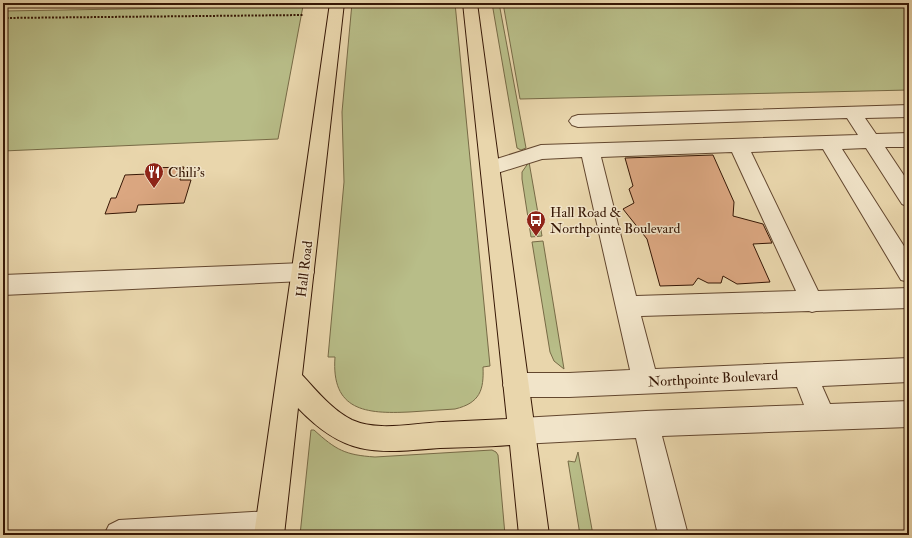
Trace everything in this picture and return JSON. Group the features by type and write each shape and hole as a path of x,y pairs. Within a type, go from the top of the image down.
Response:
{"highway":[{"name":"Hall Road","path":"269,530 337,3"},
{"path":"470,3 534,535"},
{"path":"289,380 316,408 340,427 354,434 370,437 392,438 521,431"}],"street":[{"path":"578,121 909,111"},
{"path":"852,112 909,199"},
{"path":"491,168 541,152 739,147 909,140"},
{"path":"829,143 909,273"},
{"path":"739,147 812,302"},
{"path":"590,150 646,381"},
{"path":"3,285 303,272"},
{"path":"627,306 812,302 909,298"},
{"name":"Northpointe Boulevard","path":"516,385 909,370"},
{"path":"804,374 823,418"},
{"path":"521,431 646,424 909,414"},
{"path":"646,424 673,535"},
{"path":"119,535 269,530"}],"path":[{"path":"3,18 304,15"}],"green space":[{"path":"352,3 455,3 490,366 483,367 483,382 479,394 475,399 470,403 455,409 379,412 354,406 345,399 339,389 335,375 335,357 328,357 344,182 342,112"},
{"path":"492,3 499,3 526,148 521,150 517,148"},
{"path":"503,3 909,3 909,90 520,99"},
{"path":"303,6 278,139 3,151 3,11"},
{"path":"529,162 542,236 531,237 522,179 522,172"},
{"path":"543,241 564,369 554,361 550,352 532,242"},
{"path":"311,430 314,430 335,447 356,455 375,457 492,450 496,452 498,455 505,535 300,535"},
{"path":"578,452 593,535 580,535 568,461 575,462"}],"building":[{"path":"713,155 734,202 733,216 763,224 772,243 753,244 770,282 737,284 723,276 721,283 708,283 698,278 693,285 660,286 647,239 623,209 634,203 629,189 633,186 625,158"},
{"name":"Chili's","path":"184,167 180,180 191,180 184,203 138,205 136,212 105,214 111,198 116,198 125,175 148,174 150,168"}],"place":[{"name":"Chili's","path":"154,189"},
{"name":"Hall Road & Northpointe Boulevard","path":"536,237"}]}
